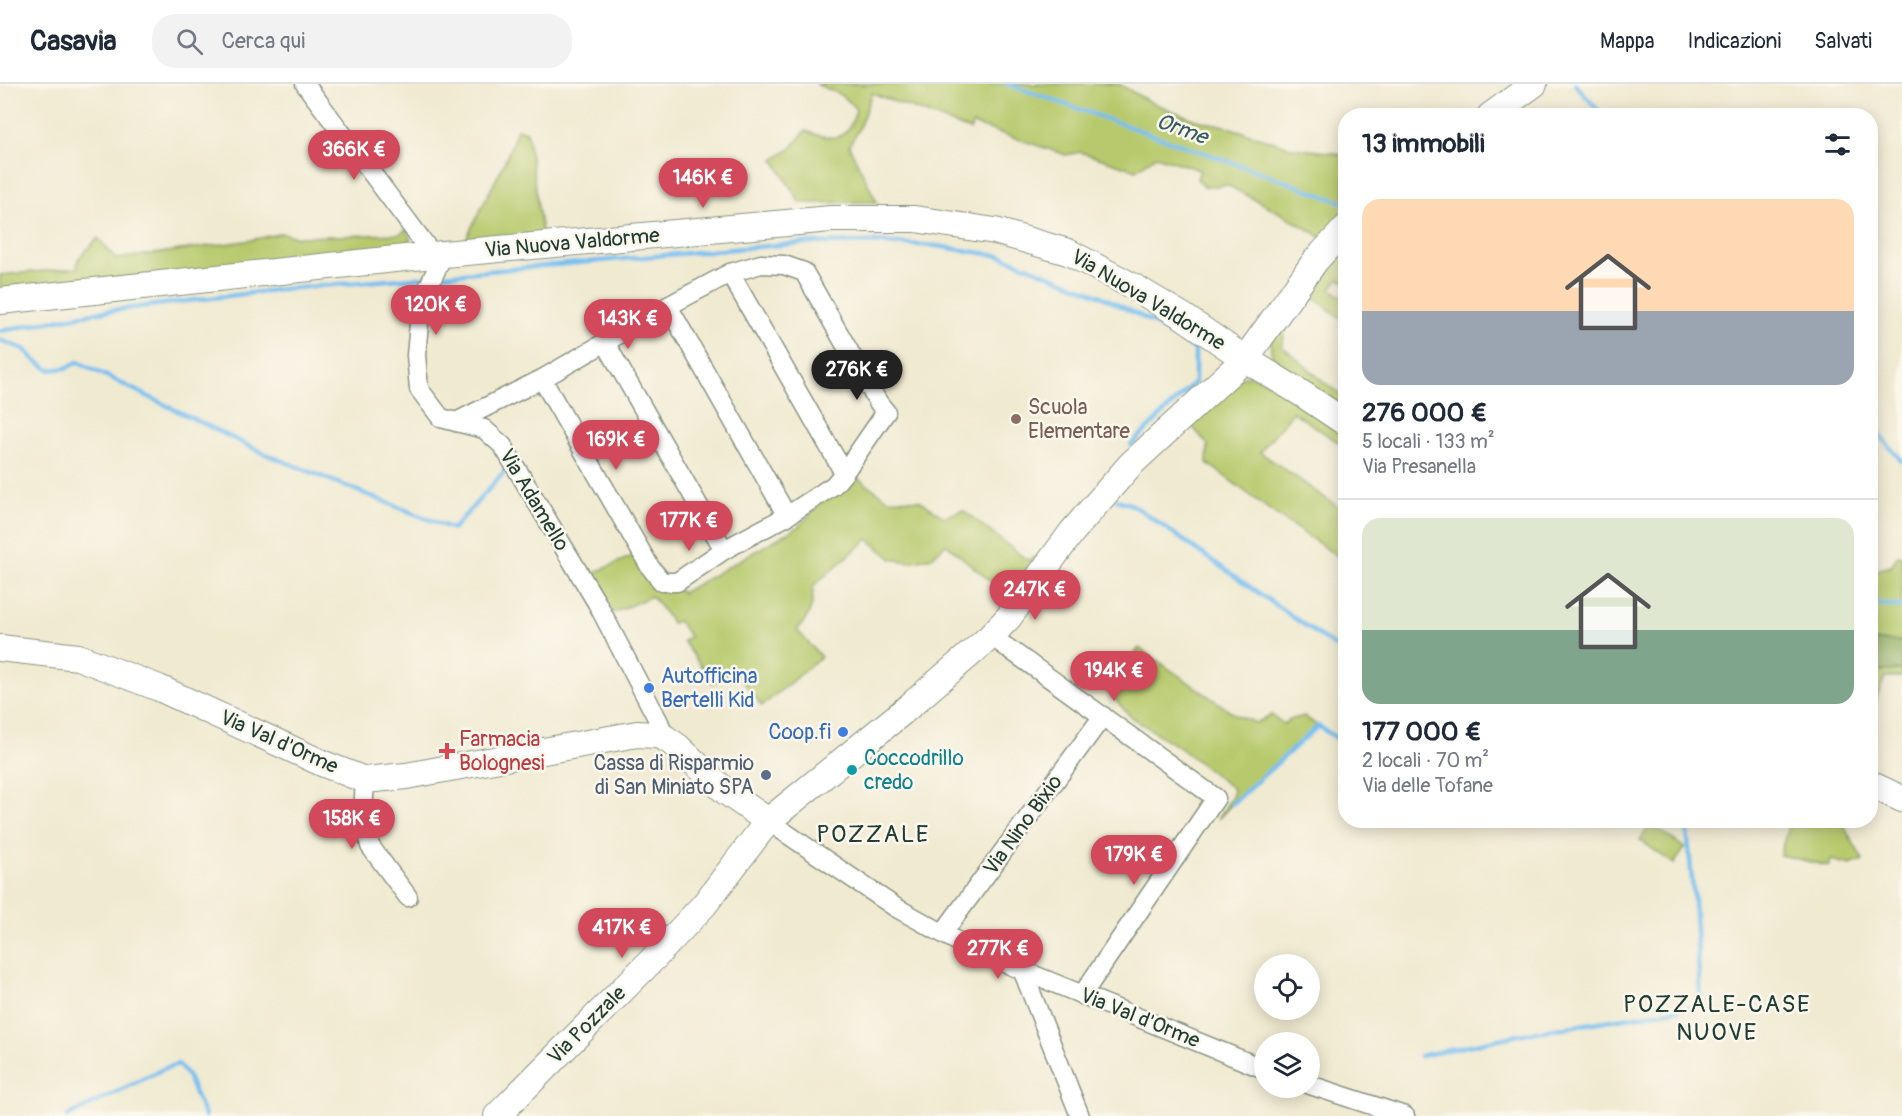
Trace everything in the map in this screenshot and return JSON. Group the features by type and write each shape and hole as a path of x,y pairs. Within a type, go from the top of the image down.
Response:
{"street":[{"path":"305,84 438,255 421,303 416,355 419,389 448,420 542,379 730,273 761,264 784,265 804,272 878,402 886,412 834,484 787,516 724,550 677,582 662,582 650,567 542,379"},
{"path":"1501,108 1534,84"},
{"name":"Via Nuova Valdorme","path":"0,301 438,255 831,219 915,219 995,231 1068,252 1164,305 1338,417"},
{"name":"Via Pozzale","path":"497,1116 704,905 768,822 905,710 991,636 1016,610 1072,532 1130,465 1245,359 1316,261 1338,236"},
{"path":"730,273 844,473"},
{"path":"668,306 787,516"},
{"path":"605,342 724,550"},
{"name":"Via Adamello","path":"448,420 484,429 503,446 597,603 659,722 665,738"},
{"path":"991,636 1216,798 1082,995"},
{"name":"Via Val d'Orme","path":"0,648 78,657 159,688 324,764 365,780 412,775 638,734 656,735 678,747 725,791 768,822 895,907 972,950 1254,1065"},
{"name":"Via Nino Bixio","path":"943,933 1103,716"},
{"path":"365,780 363,814 370,846 408,897"},
{"path":"1878,788 1902,799"},
{"path":"1023,972 1080,1116"},
{"path":"1320,1088 1405,1116"}],"green space":[{"path":"816,84 1119,84 1148,101 1196,120 1225,126 1293,148 1338,154 1338,242 1329,246 1318,235 1227,185 1205,187 1197,179 1200,170 1156,156 1136,170 1080,152 1066,155 973,124 970,130 872,93 858,131 849,146 877,202 800,203 774,160 791,148 805,131 838,137 848,129 856,110 833,91"},
{"path":"517,129 527,132 544,246 460,254 505,161"},
{"path":"407,229 411,243 401,250 0,291 0,275 77,268 78,259 98,238 116,259 246,241 283,233 297,237 400,234"},
{"path":"1338,250 1338,279 1331,289 1338,294 1338,316 1313,298 1301,299"},
{"path":"1287,321 1282,346 1338,392 1338,407 1279,365 1272,356 1272,331"},
{"path":"1244,376 1256,377 1338,419 1338,442 1293,412 1260,452 1338,507 1338,556 1275,514 1207,463 1208,445 1192,426 1179,421"},
{"path":"853,475 888,499 919,500 944,517 963,510 1027,560 1035,557 1041,558 1008,596 946,544 932,557 910,562 892,559 868,539 813,586 810,610 797,630 821,657 762,706 733,669 713,683 683,641 690,637 678,621 672,623 652,596 613,613 591,574 640,553 682,593 798,527"},
{"path":"1898,555 1902,556 1902,641 1878,641 1878,570 1891,566"},
{"path":"1878,641 1902,641 1902,670 1878,672"},
{"path":"1139,648 1236,715 1256,723 1271,715 1284,724 1289,720 1304,716 1318,726 1218,819 1232,797 1233,789 1179,747 1132,718 1107,691"},
{"path":"1902,670 1902,677 1885,677 1878,694 1878,672"},
{"path":"1648,828 1657,828 1685,848 1674,864 1640,840"},
{"path":"1788,828 1845,828 1863,860 1850,865 1831,860 1829,866 1780,855"}],"waterway":[{"name":"Orme","path":"1007,84 1338,201"},
{"path":"1575,84 1596,108"},
{"path":"443,275 801,243 874,242 936,246 1001,256 1099,295 1152,322 1195,349 1195,382 1131,445"},
{"path":"0,331 99,312 284,289 424,277"},
{"path":"0,340 24,349 50,370 66,368 78,362 263,453 453,529 505,471"},
{"path":"1878,434 1902,461"},
{"path":"1117,500 1133,505 1338,648"},
{"name":"Orme","path":"1878,604 1902,607"},
{"path":"1232,804 1318,726 1338,739"},
{"path":"1420,1056 1518,1035 1687,1008 1701,1003 1687,828"},
{"path":"68,1116 163,1069 178,1064 187,1075 205,1116"}],"place":[{"name":"Scuola Elementare","path":"1016,419"},
{"name":"Autofficina Bertelli Kid","path":"649,688"},
{"name":"Coop.fi","path":"843,732"},
{"name":"Farmacia Bolognesi","path":"447,751"},
{"name":"Coccodrillo credo","path":"852,770"},
{"name":"Cassa di Risparmio di San Miniato SPA","path":"766,775"}],"district":[{"name":"POZZALE","path":"873,834"},
{"name":"POZZALE-CASE NUOVE","path":"1717,1018"}]}
